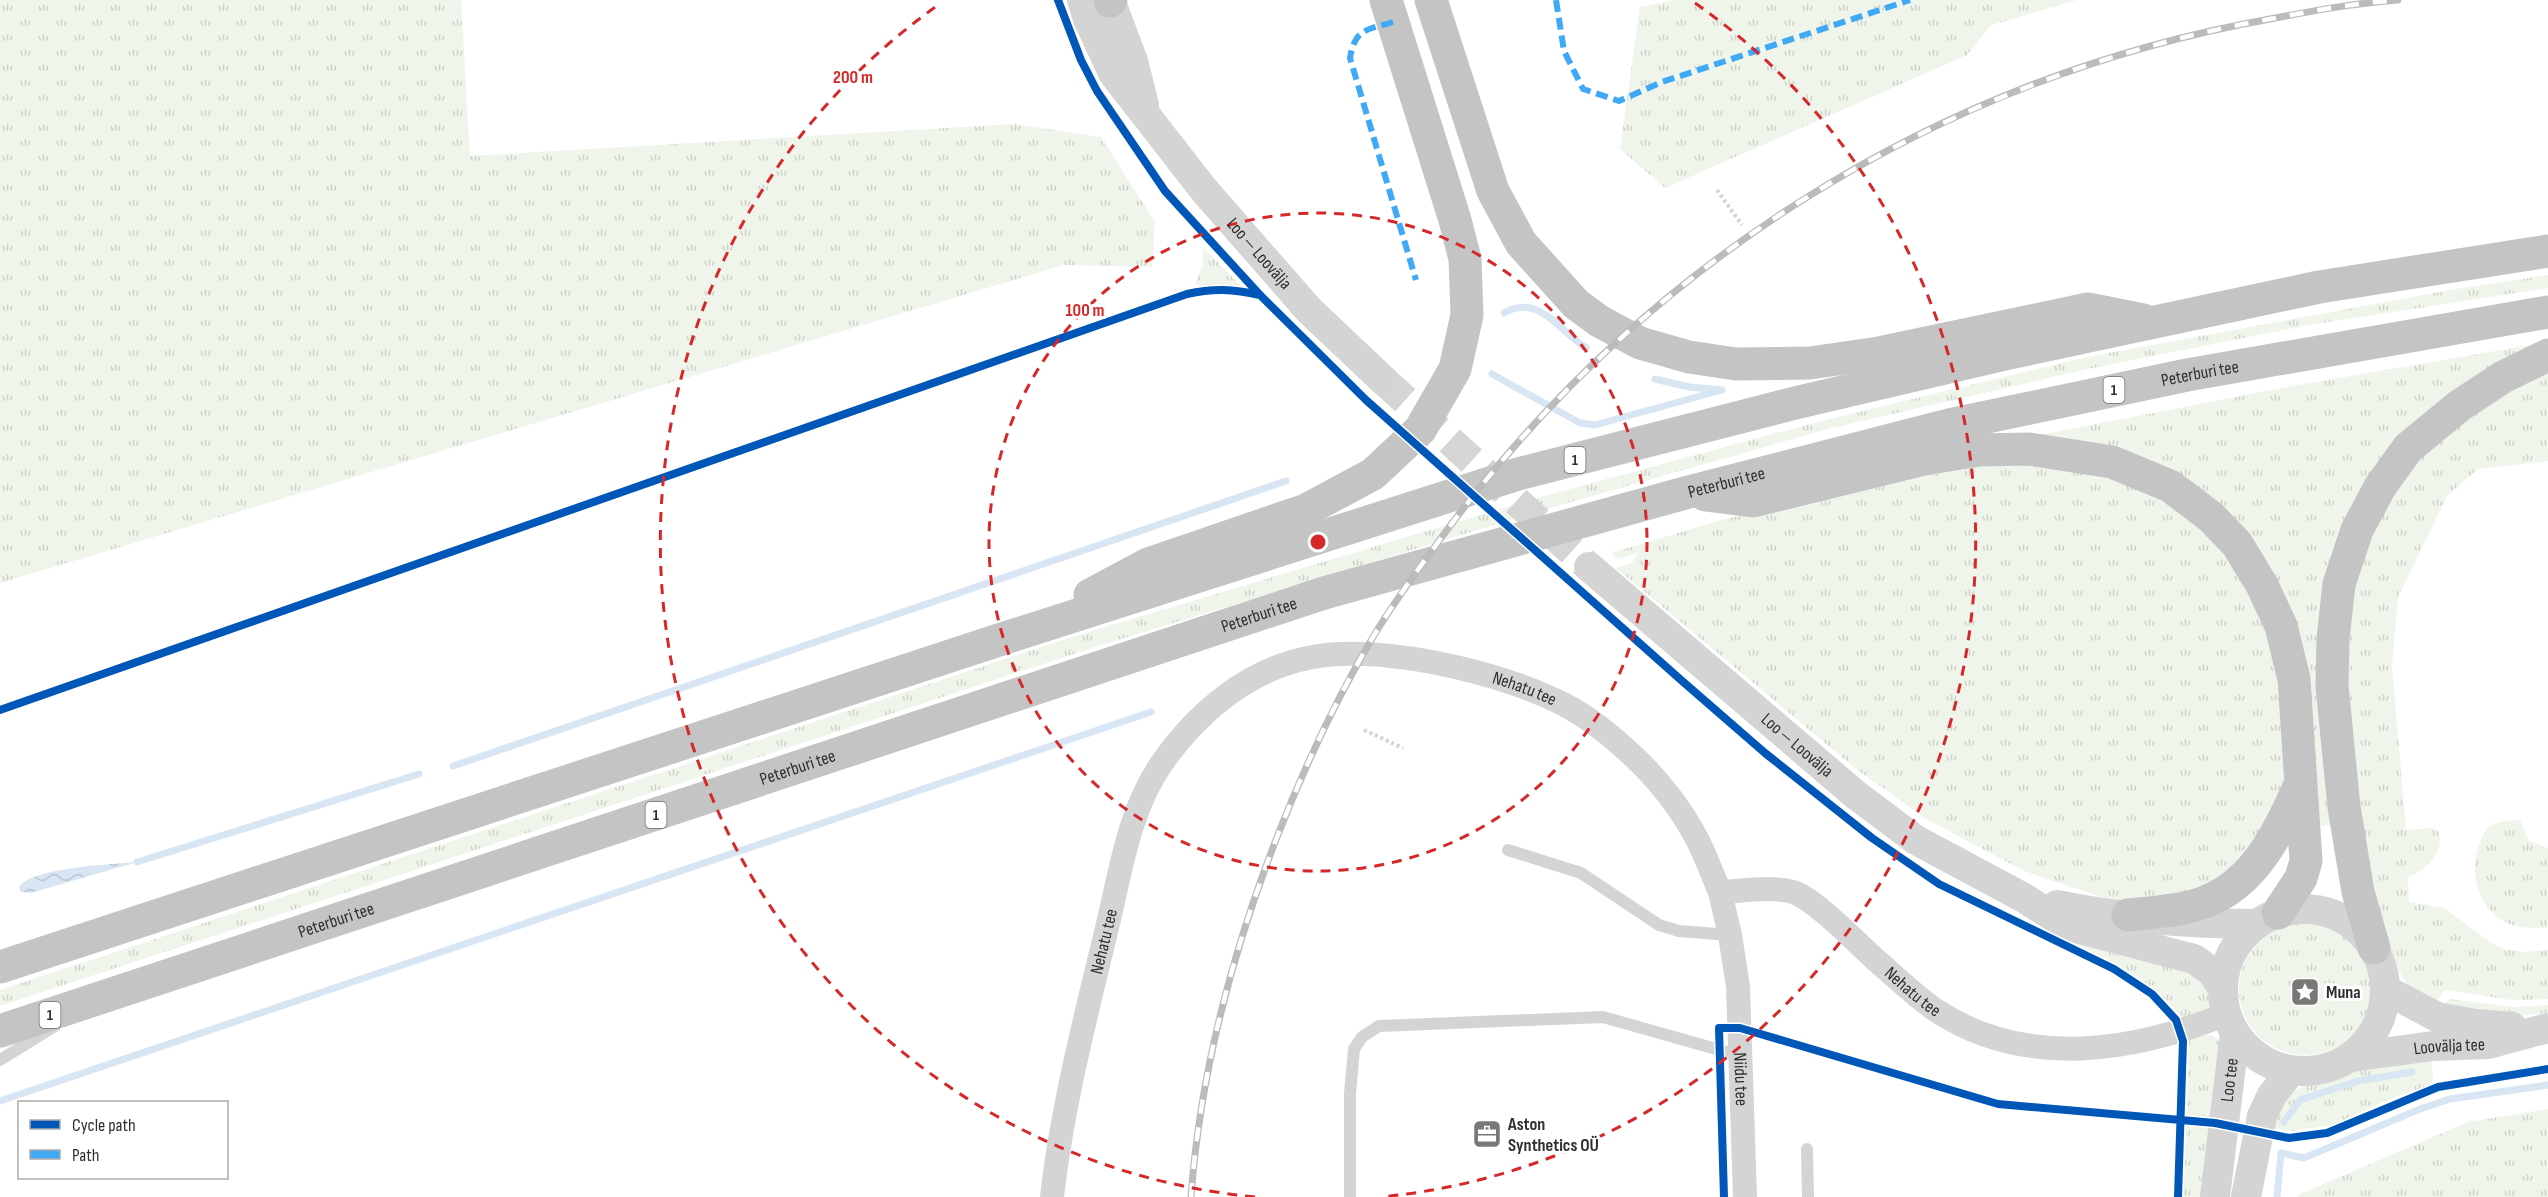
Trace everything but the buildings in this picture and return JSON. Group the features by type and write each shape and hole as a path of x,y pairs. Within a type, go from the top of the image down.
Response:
{"highway":[{"path":"1005,638 1148,564 1306,510 1373,474 1420,430 1455,369 1467,315 1465,259 1455,220 1386,0"},
{"path":"1431,0 1493,191 1521,243 1576,304 1599,321 1640,343 1689,357 1736,363 1810,363 1879,353 2088,309 2156,322"},
{"name":"1","path":"0,967 1005,638 1518,474 1795,403 2005,354 2319,287 2548,251"},
{"name":"Peterburi tee","path":"0,1031 1323,593 1685,493 1949,425 2187,375 2548,312"},
{"path":"2374,948 2358,892 2344,807 2333,697 2333,639 2339,584 2357,530 2380,487 2408,448 2459,406 2494,383 2548,355"},
{"path":"1685,493 1753,501 1924,459 1979,450 2029,449 2112,462 2170,486 2211,517 2237,544 2262,585 2281,626 2294,679 2306,861 2301,878 2267,918"},
{"path":"2128,915 2182,908 2222,894 2253,870 2283,823 2301,783"}],"street":[{"name":"Loo — Loovälja","path":"1103,0 1133,61 1147,117 1204,190 1309,310 1383,380"},
{"name":"Loo — Loovälja","path":"1589,567 1856,795 1916,840 2024,898 2068,926 2194,959 2212,972 2228,1012"},
{"name":"Nehatu tee","path":"1052,1197 1058,1148 1092,992 1138,809 1160,766 1189,727 1215,704 1274,668 1308,658 1342,654 1379,655 1475,672 1525,687 1566,706 1601,729 1636,758 1664,789 1696,837 1720,892 1768,890 1794,892 1812,904 1910,990 1938,1011 1969,1028 2009,1042 2051,1049 2103,1049 2180,1031 2228,1012"},
{"name":"Niidu tee","path":"1720,892 1730,935 1738,987 1744,1197"},
{"name":"Loo — Loovälja","path":"2024,898 2090,911 2200,924 2267,918"},
{"path":"2300,909 2322,910 2343,918 2360,931 2374,948 2383,968 2386,990 2382,1016 2370,1039 2352,1057 2333,1066 2312,1071 2291,1071 2269,1064 2250,1051 2228,1012 2227,965 2238,942 2267,918 2300,909"},
{"name":"Loovälja tee","path":"2386,990 2437,1017 2476,1024 2547,1028"},
{"name":"Loo tee","path":"2215,1197 2228,1012"},
{"name":"Loovälja tee","path":"2352,1057 2433,1046 2488,1044 2547,1028"},
{"name":"Loo tee","path":"2246,1197 2262,1116 2272,1095 2291,1071"}],"lane":[{"path":"1508,850 1581,873 1659,925 1679,931 1730,935"},
{"path":"0,1060 100,999"},
{"path":"1350,1197 1350,1094 1354,1049 1362,1037 1379,1026 1603,1017 1741,1056"},
{"path":"1807,1149 1808,1197"}],"path":[{"path":"1717,190 1742,225"},
{"path":"1364,730 1403,748"}],"green space":[{"path":"0,0 461,0 470,156 1015,124 1101,137 1155,222 1152,267 1064,265 0,583"},
{"path":"1675,0 2077,0 1991,25 1967,55 1665,188 1620,149 1640,7"},
{"path":"1203,247 1242,287 1195,285 1203,264"},
{"path":"2548,275 2548,288 2309,325 2088,369 1827,429 1550,508 1092,648 0,1006 0,990 1072,637 1544,496 1821,421 2087,357 2456,289"},
{"path":"2542,343 2352,505 2332,825 2319,826 2302,651 2289,605 2273,570 2252,539 2189,481 2149,459 2104,445 2034,436 2287,387"},
{"path":"2548,369 2548,461 2478,469 2447,496 2398,597 2392,665 2406,830 2433,828 2439,832 2440,840 2432,860 2422,870 2408,877 2409,902 2444,908 2493,944 2504,949 2523,952 2548,950 2548,999 2511,1000 2446,990 2442,992 2435,1006 2411,989 2398,970 2374,902 2360,835 2344,660 2359,556 2400,476 2473,408"},
{"path":"2026,462 2091,470 2174,505 2215,537 2245,577 2272,642 2283,713 2284,784 2260,845 2211,886 2134,902 2108,899 2024,871 1928,820 1856,769 1616,568 1632,563 1639,552 1618,559 1611,553 1718,521 1922,470"},
{"path":"2520,820 2529,841 2548,848 2548,928 2520,927 2498,918 2483,901 2479,891 2475,868 2476,856 2484,833 2496,823"},
{"path":"2305,923 2330,928 2352,942 2366,964 2371,989 2366,1014 2352,1036 2330,1050 2305,1055 2280,1050 2258,1036 2244,1014 2239,989 2244,964 2258,942 2280,928"},
{"path":"2047,929 2112,953 2178,969 2200,983 2208,993 2210,1005 2205,1012 2184,1021 2162,996 2136,976"},
{"path":"2449,999 2515,1007 2548,1005 2548,1013 2518,1016 2442,1008"},
{"path":"2211,1035 2219,1040 2221,1050 2212,1117 2187,1115 2189,1039"},
{"path":"2431,1055 2433,1078 2430,1085 2400,1095 2332,1125 2292,1131 2270,1128 2279,1110 2292,1094 2319,1080 2379,1064"},
{"path":"2548,1109 2548,1197 2298,1197 2298,1195 2468,1122"},
{"path":"2186,1126 2214,1128 2203,1197 2183,1197"}],"water":[{"path":"137,862 31,893 21,892 19,888 25,881 54,872"}],"waterway":[{"path":"1504,313 1516,308 1538,311 1548,316 1586,348"},
{"path":"1492,374 1580,423 1595,425 1722,390 1689,387 1655,379"},
{"path":"453,766 1286,481"},
{"path":"0,1101 1151,712"},
{"path":"137,862 419,774"},
{"path":"2284,1122 2300,1100 2358,1081 2412,1072"},
{"path":"2277,1197 2281,1153 2304,1158 2420,1109 2450,1099 2548,1085"}],"tunnel":[{"path":"1383,380 1589,567"}],"railway":[{"path":"1191,1197 1195,1151 1210,1059 1232,969 1277,837 1333,710 1380,625 1436,545 1515,445 1603,354 1699,273 1802,201 1911,139 2026,88 2146,47 2286,16 2350,5 2398,0"}],"marked path":[{"path":"1556,0 1564,51 1583,89 1619,101 1662,82 1910,0"},
{"path":"1393,22 1369,29 1359,36 1352,48 1350,58 1416,280"}],"cycle path":[{"path":"1058,0 1081,60 1097,91 1165,191 1260,295 1366,400 1765,753 1872,838 1939,884 2114,969 2152,994 2176,1020 2183,1041 2178,1197"},
{"path":"0,710 1187,294 1224,290 1260,295"},
{"path":"1724,1197 1719,1028 1740,1028 1998,1104 2215,1123 2289,1138 2327,1133 2438,1087 2548,1069"}],"place":[{"name":"Muna","path":"2305,992"},
{"name":"Aston Synthetics OÜ","path":"1487,1134"}]}
